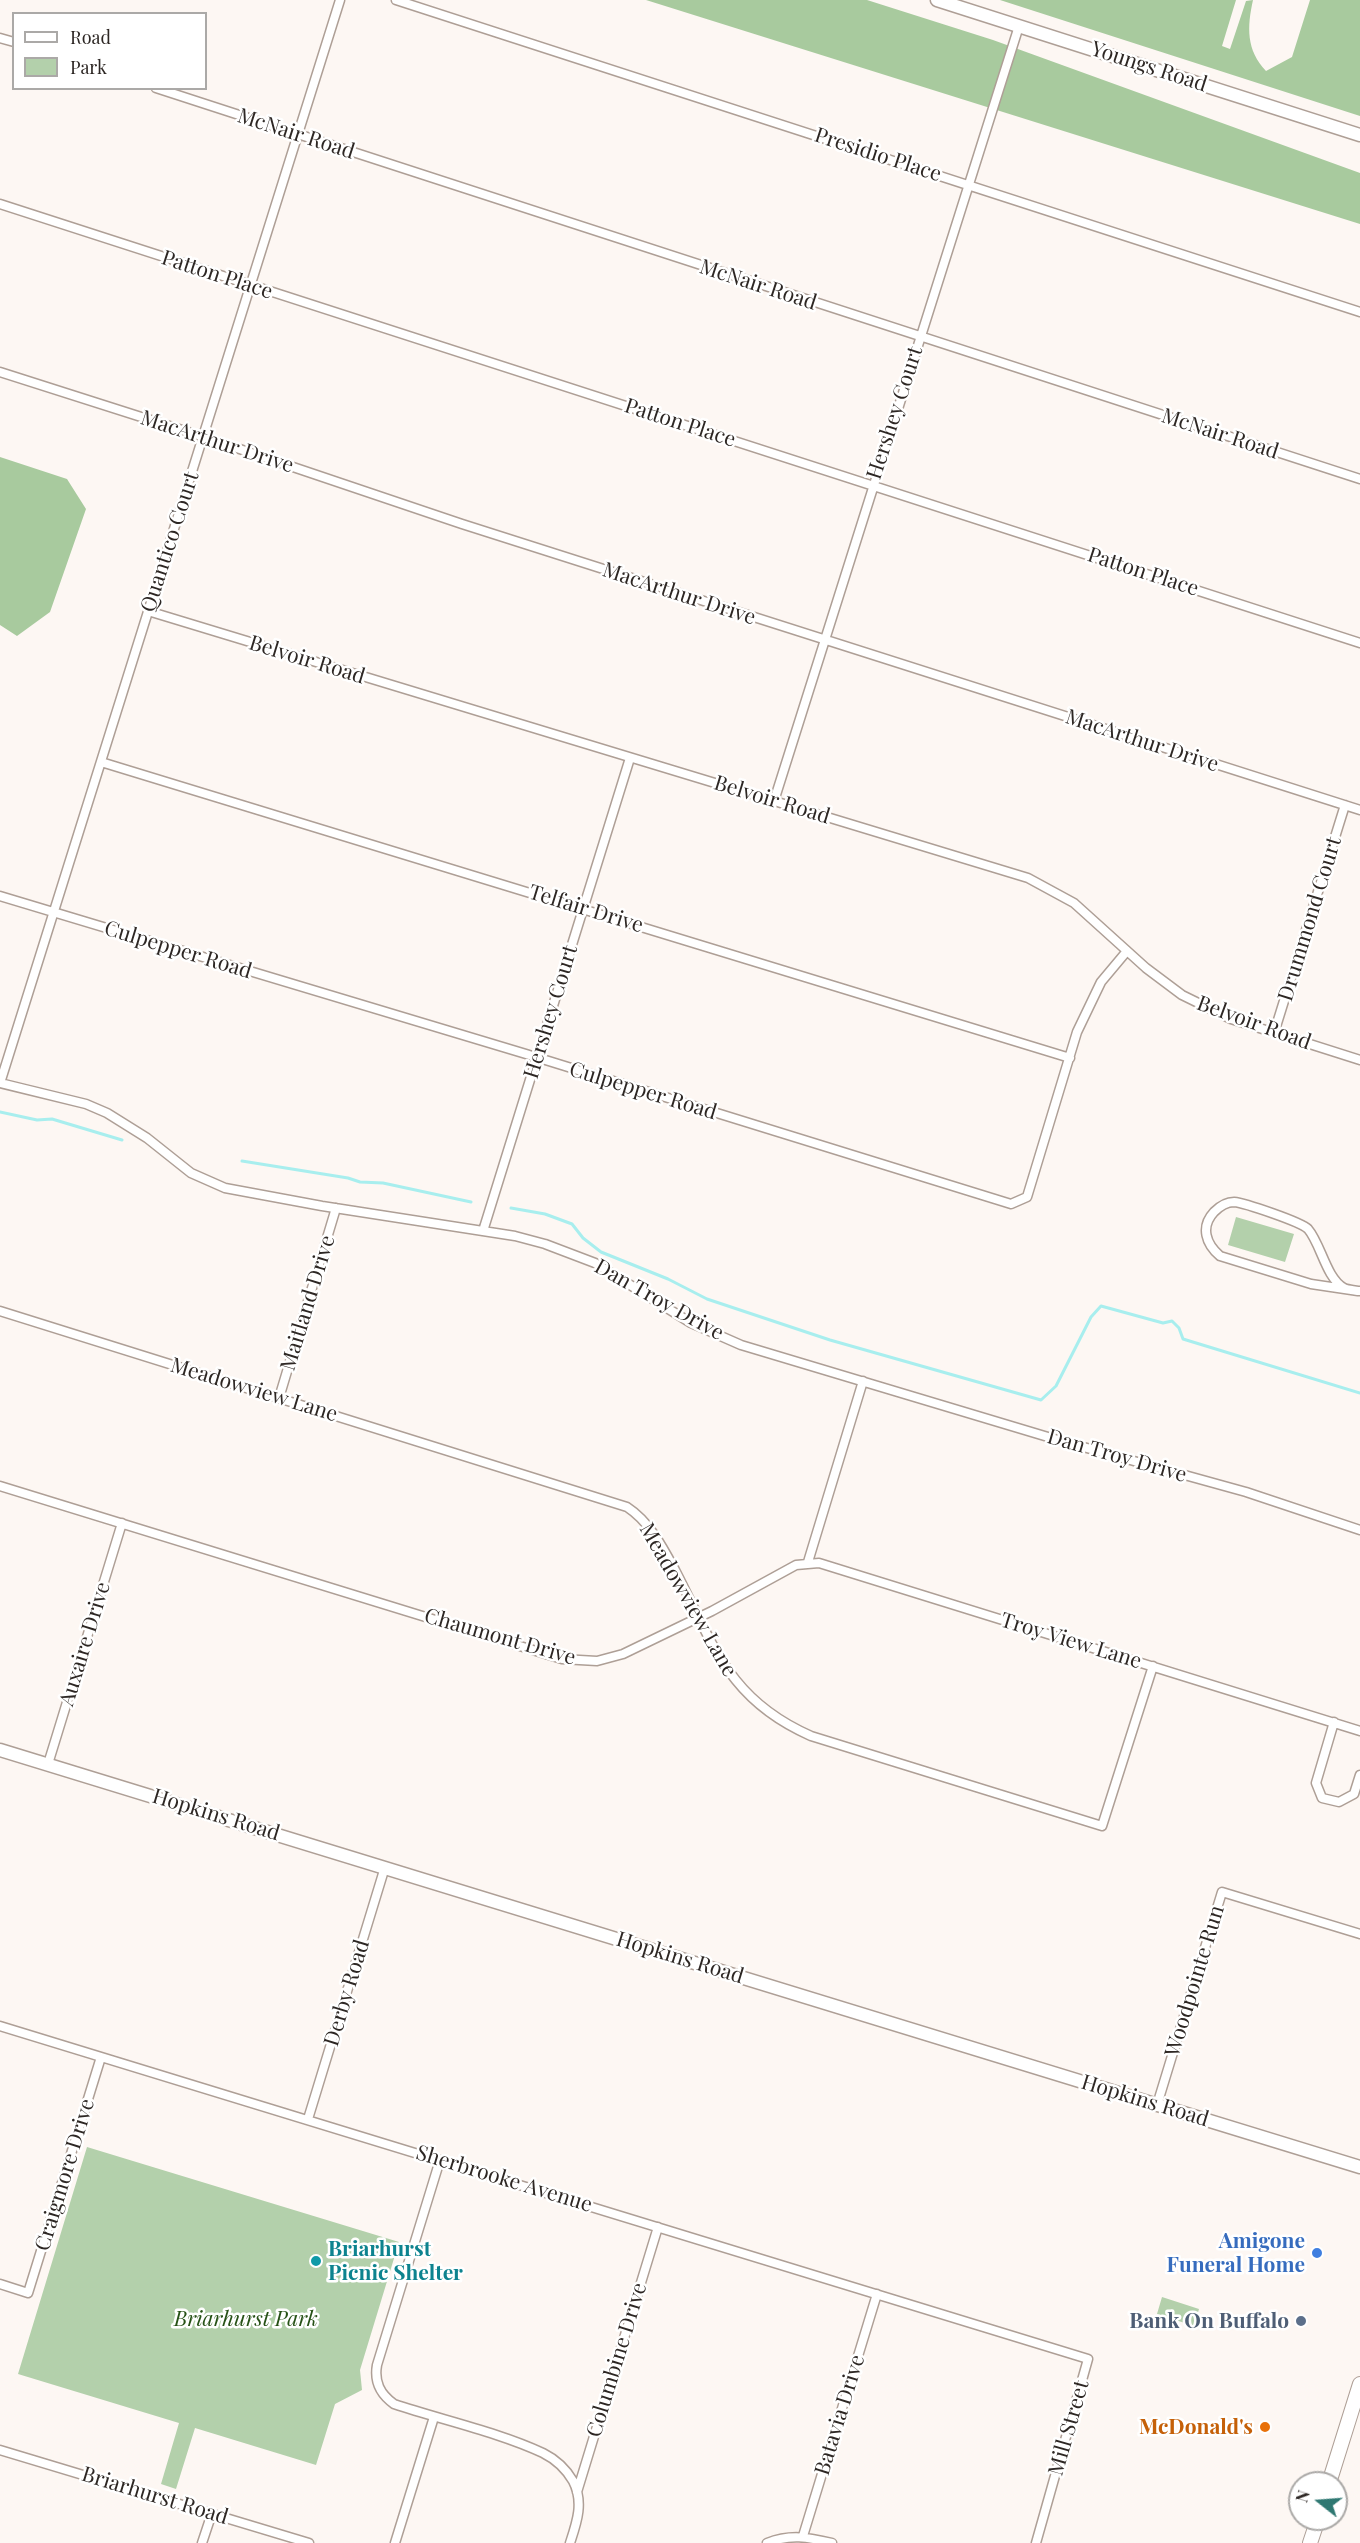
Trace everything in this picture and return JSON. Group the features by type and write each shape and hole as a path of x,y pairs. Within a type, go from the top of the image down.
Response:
{"main road":[{"path":"1333,2471 1360,2384"}],"street":[{"name":"Quantico Court","path":"0,1083 340,0"},
{"name":"Presidio Place","path":"396,0 1360,312"},
{"name":"Youngs Road","path":"937,0 1360,135"},
{"name":"Hershey Court","path":"774,801 872,484 1019,26"},
{"name":"McNair Road","path":"162,90 1360,479"},
{"name":"Patton Place","path":"0,204 1360,643"},
{"name":"MacArthur Drive","path":"0,372 204,437 474,528 1360,810"},
{"name":"Belvoir Road","path":"148,611 1028,878 1074,903 1160,980 1182,995 1231,1019 1360,1060"},
{"name":"Hershey Court","path":"483,1231 630,758"},
{"name":"Telfair Drive","path":"100,762 1070,1058"},
{"name":"Drummond Court","path":"1274,1033 1345,805"},
{"name":"Culpepper Road","path":"0,896 1011,1204 1027,1197 1088,1006 1106,974 1127,951"},
{"name":"Dan Troy Drive","path":"0,1083 86,1104 107,1113 147,1138 175,1163 207,1182 225,1188 483,1231 545,1244 595,1263 692,1323 716,1335 1058,1440 1246,1492 1360,1530"},
{"path":"1234,1202 1295,1221 1307,1229 1330,1270 1344,1288 1359,1291 1311,1284 1220,1256 1210,1248 1206,1238 1206,1227 1212,1214 1221,1206 1234,1202"},
{"name":"Maitland Drive","path":"279,1398 336,1208"},
{"name":"Meadowview Lane","path":"0,1311 627,1507 646,1523 668,1558 728,1671 738,1685 760,1707 793,1728 811,1736 1102,1826 1153,1666"},
{"path":"808,1562 863,1381"},
{"name":"Chaumont Drive","path":"0,1486 562,1659 579,1661 610,1658 699,1618 796,1565 808,1562"},
{"name":"Auxaire Drive","path":"48,1764 122,1523"},
{"name":"Troy View Lane","path":"808,1562 835,1567 1360,1731"},
{"path":"1334,1722 1316,1783 1322,1798 1339,1802 1354,1794 1360,1775"},
{"name":"Hopkins Road","path":"0,1750 1360,2167"},
{"name":"Derby Road","path":"308,2119 385,1867"},
{"name":"Woodpointe Run","path":"1157,2104 1222,1892 1360,1934"},
{"name":"Sherbrooke Avenue","path":"0,2026 1007,2335"},
{"name":"Craigmore Drive","path":"0,2284 28,2293 101,2057"},
{"path":"440,2160 376,2374 381,2392 394,2404 544,2453 566,2470 577,2493"},
{"name":"Columbine Drive","path":"570,2543 578,2517 577,2493 658,2227"},
{"name":"Batavia Drive","path":"803,2536 877,2294"},
{"name":"Mill Street","path":"1007,2335 1088,2360 1036,2543"},
{"path":"395,2543 434,2417"},
{"name":"Briarhurst Road","path":"0,2450 309,2543"},
{"path":"202,2543 212,2513"},
{"path":"767,2543 790,2536 803,2536 832,2543"}],"green space":[{"path":"646,0 867,0 993,40 1360,173 1360,224"},
{"path":"1000,0 1236,0 1222,46 1230,49 1246,1 1253,0 1250,38 1255,55 1266,71 1292,57 1310,0 1360,0 1360,116"},
{"path":"0,457 67,479 86,509 50,612 17,636 0,625"},
{"path":"1236,1217 1294,1234 1285,1262 1228,1245"},
{"name":"Briarhurst Park","path":"87,2147 399,2242 360,2370 362,2390 335,2404 316,2465 195,2428 176,2489 161,2484 179,2423 18,2374"},
{"path":"1162,2297 1199,2309 1194,2326 1157,2314"}],"waterway":[{"path":"0,1112 37,1120 52,1119 122,1140"},
{"path":"242,1161 348,1178 360,1182 383,1183 471,1202"},
{"path":"511,1208 545,1214 572,1224 583,1238 601,1252 668,1279 707,1299 830,1340 1041,1400 1056,1386 1091,1317 1101,1306 1163,1323 1172,1321 1179,1328 1183,1339 1360,1393"}],"place":[{"name":"Amigone Funeral Home","path":"1317,2253"},
{"name":"Briarhurst Picnic Shelter","path":"316,2261"},
{"name":"Bank On Buffalo","path":"1301,2321"},
{"name":"McDonald's","path":"1265,2427"}]}
